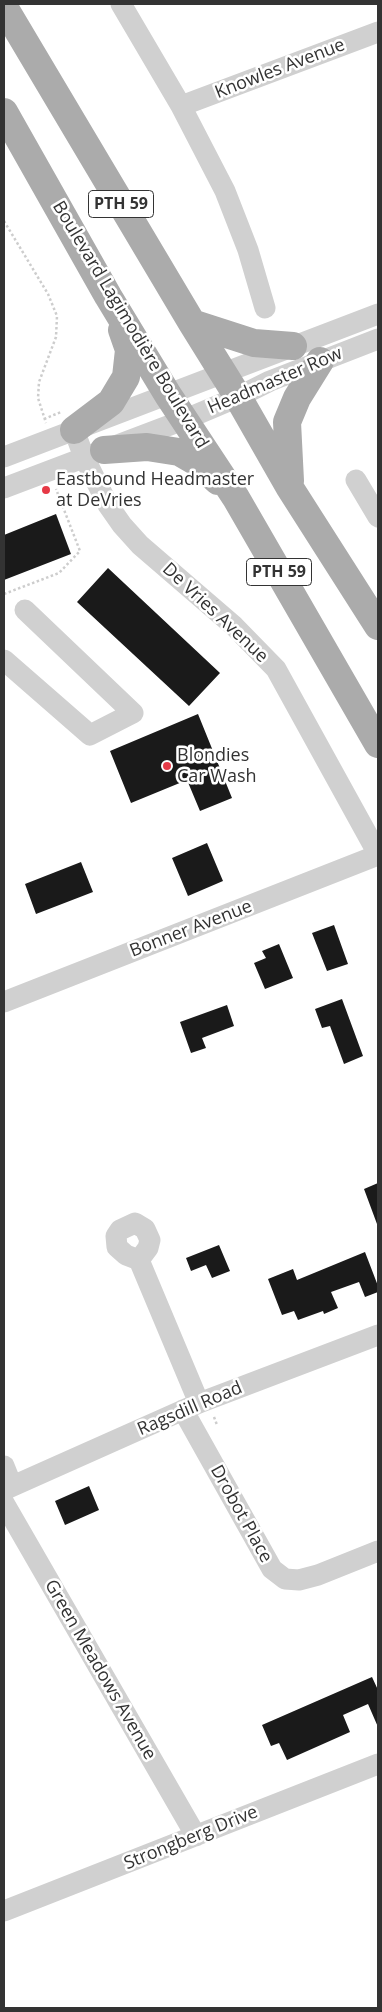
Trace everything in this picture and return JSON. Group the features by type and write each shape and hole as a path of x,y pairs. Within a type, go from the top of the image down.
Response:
{"main road":[{"name":"PTH 59","path":"4,7 238,397 290,488 378,626"},
{"name":"Boulevard Lagimodière Boulevard","path":"4,112 108,296 168,395 186,419 236,498 378,744"},
{"path":"63,434 111,402 126,377 130,350 108,296"},
{"path":"192,323 254,343 293,346"},
{"path":"290,488 287,422 297,398 320,361"},
{"path":"94,454 147,447 179,452 198,463 236,498"}],"street":[{"path":"121,4 181,106 225,191 248,250 265,308"},
{"name":"Knowles Avenue","path":"181,106 378,32"},
{"name":"Headmaster Row","path":"4,457 378,314"},
{"name":"Headmaster Row","path":"4,488 186,419 270,381 378,338"},
{"name":"De Vries Avenue","path":"63,434 94,454 108,504 129,533 234,626 276,670 378,855"},
{"path":"356,480 378,516"},
{"path":"4,660 90,735 133,712 25,610"},
{"name":"Bonner Avenue","path":"4,1002 378,855"},
{"name":"Drobot Place","path":"140,1260 191,1407 272,1569 285,1579 299,1580 318,1575 378,1551"},
{"name":"Ragsdill Road","path":"6,1493 191,1407 378,1335"},
{"name":"Green Meadows Avenue","path":"4,1466 6,1493 196,1836"},
{"name":"Strongberg Drive","path":"4,1911 378,1764"}],"path":[{"path":"4,221 48,294 57,316 56,337 39,382 38,390 41,412 63,434"},
{"path":"4,594 59,573 80,551 56,490"}],"building":[{"path":"56,514 71,554 4,580 4,535"},
{"path":"108,568 220,673 189,706 77,602"},
{"name":"Blondies Car Wash","path":"198,714 232,798 200,811 187,780 131,803 110,751"},
{"path":"207,843 223,881 188,896 172,858"},
{"path":"81,862 93,892 36,914 25,884"},
{"path":"334,925 348,964 327,971 312,933"},
{"path":"279,944 293,978 265,989 254,963 266,958 262,951"},
{"path":"342,999 363,1056 344,1064 330,1026 322,1028 315,1009"},
{"path":"227,1005 234,1026 202,1038 206,1048 191,1053 180,1022"},
{"path":"378,1183 378,1224 377,1224 364,1189"},
{"path":"219,1245 230,1271 212,1278 206,1265 191,1271 186,1258"},
{"path":"365,1252 378,1286 378,1292 365,1297 359,1282 331,1292 338,1308 324,1314 323,1311 298,1320 294,1311 282,1315 268,1279 293,1269 297,1280"},
{"path":"89,1486 99,1510 65,1525 55,1501"},
{"path":"372,1677 378,1690 378,1727 368,1704 343,1715 350,1732 287,1760 279,1743 271,1746 262,1725"}],"place":[{"name":"Eastbound Headmaster at DeVries","path":"46,490"},
{"name":"Blondies Car Wash","path":"167,766"}]}
